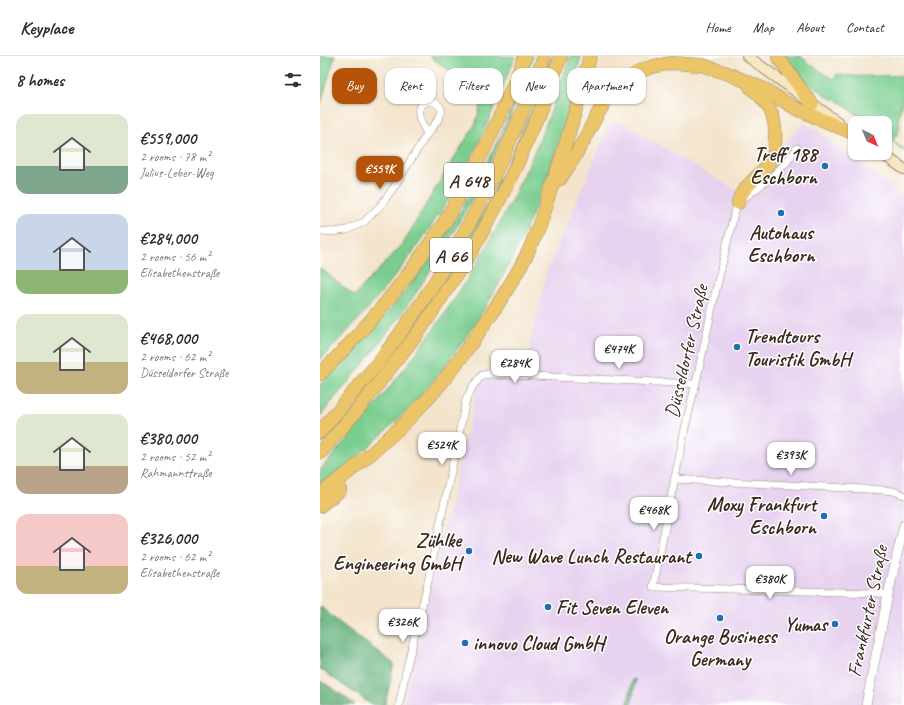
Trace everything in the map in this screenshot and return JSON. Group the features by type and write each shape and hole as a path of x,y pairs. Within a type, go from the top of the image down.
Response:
{"highway":[{"name":"A 648","path":"320,374 345,350 376,314 439,231 463,192 484,150 525,56"},
{"name":"A 66","path":"320,432 382,358 425,297 458,243 481,202 504,154 544,56"},
{"name":"A 66","path":"320,453 359,408 421,329 472,251 519,160 542,107 560,56"},
{"path":"320,506 385,451 448,376 509,287 527,254 550,194 572,125 590,56"},
{"path":"778,56 812,104"},
{"path":"550,194 572,161 608,97 621,83 655,66 672,63 702,65 729,74 764,89 795,108 848,131"},
{"path":"702,65 750,87 765,102 773,116 776,131 773,156 768,164 742,193 738,203"},
{"path":"320,494 357,466 394,434 423,405"}],"main road":[{"path":"747,56 848,130"},
{"path":"891,160 904,169"}],"street":[{"path":"320,232 347,230 364,222 381,205 394,187 426,134"},
{"path":"738,203 770,178 786,163 797,148"},
{"name":"Düsseldorfer Straße","path":"738,203 729,231 685,428 653,587 888,594"},
{"path":"399,705 427,586 466,400 473,386 482,375 491,374 696,384"},
{"path":"674,479 883,490 904,494"},
{"name":"Frankfurter Straße","path":"866,705 888,594 904,525"}],"shaded area":[{"path":"620,122 739,192 805,122 848,155 848,160 855,160 904,197 904,705 403,705 481,371 524,372 547,270 610,123"}],"green space":[{"path":"320,56 335,56 320,106"},
{"path":"429,56 515,56 503,86 503,68 446,68"},
{"path":"531,56 534,56 529,68 527,68"},
{"path":"551,56 554,56 549,68 546,68"},
{"path":"570,56 581,56 578,68 567,68 567,104 569,104 555,152 538,199 519,244 496,288 470,330 441,371 408,409 360,455 329,480 329,478 320,484 320,470 365,418 408,364 436,326 477,263 514,196 530,162 554,104 559,104 559,89"},
{"path":"783,56 801,56 808,63 833,79 837,74 854,76 904,76 904,93 898,120 900,125 898,133 893,141 904,149 904,151 892,142 892,116 859,116 835,98 833,100 798,74"},
{"path":"481,104 495,104 469,162 438,216 383,291 320,360 320,268 354,296 403,244 476,123"},
{"path":"513,104 515,104 477,189 426,278 383,339 320,416 320,384 362,342 424,266 467,199 486,165"},
{"path":"533,104 535,104 525,131 490,205 469,244 424,314 373,383 320,446 320,441 358,395 421,312 449,272 483,213 527,120"},
{"path":"320,606 394,664 385,705 372,705 320,669"},
{"path":"633,679 636,680 631,705 627,705"},
{"path":"320,681 334,689 355,705 320,705"}],"place":[{"name":"Treff 188 Eschborn","path":"825,166"},
{"name":"Autohaus Eschborn","path":"781,213"},
{"name":"Trendtours Touristik GmbH","path":"737,347"},
{"name":"Moxy Frankfurt Eschborn","path":"824,516"},
{"name":"Zühlke Engineering GmbH","path":"469,551"},
{"name":"New Wave Lunch Restaurant","path":"699,556"},
{"name":"Fit Seven Eleven","path":"548,607"},
{"name":"Orange Business Germany","path":"720,618"},
{"name":"Yumas","path":"835,624"},
{"name":"innovo Cloud GmbH","path":"465,643"}]}
